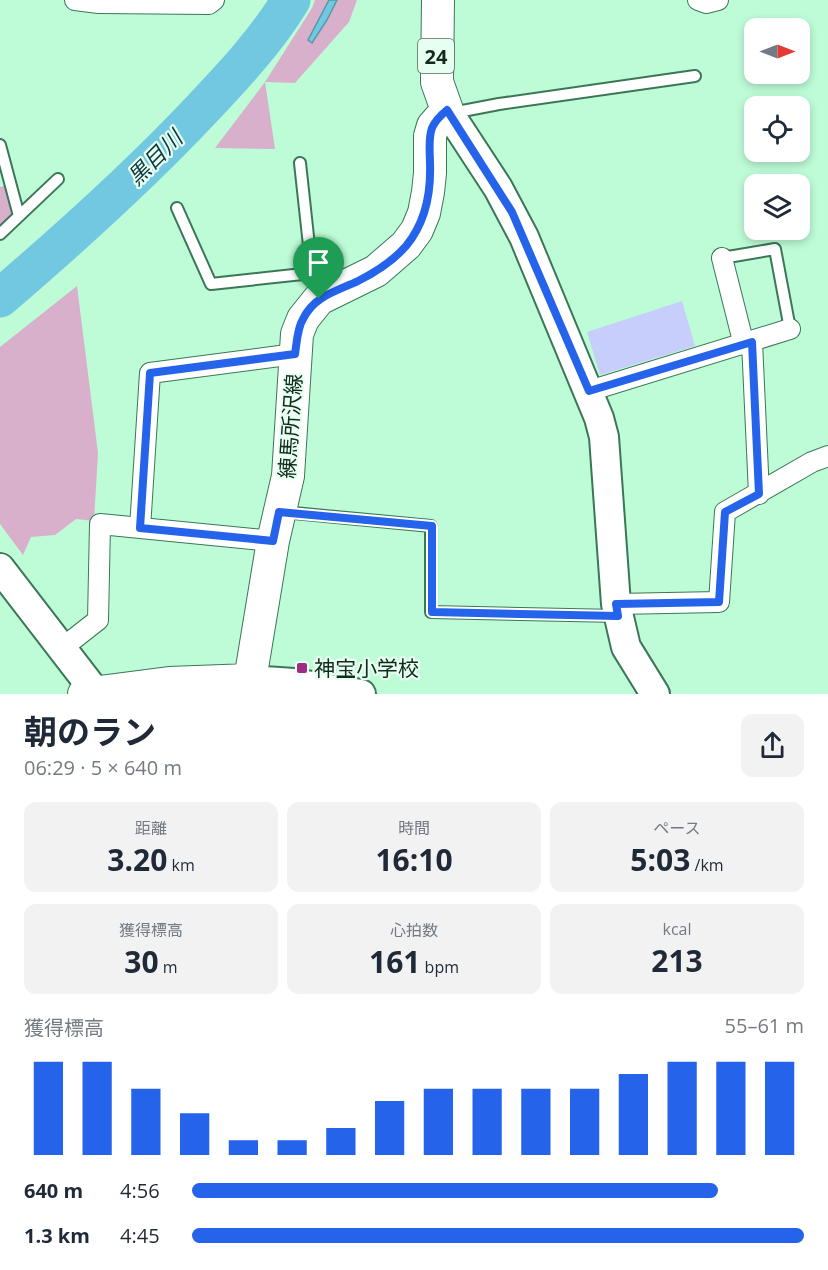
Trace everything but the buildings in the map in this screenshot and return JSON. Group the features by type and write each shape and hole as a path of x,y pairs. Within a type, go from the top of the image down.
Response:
{"main road":[{"name":"24","path":"438,0 436,82 448,112"},
{"name":"練馬所沢線","path":"250,680 276,526 288,476 297,334 315,286 376,271 406,246 417,230 424,213 428,192 430,136 433,126 448,112"},
{"path":"92,693 169,683 250,680"}],"street":[{"path":"75,0 99,3 198,4 209,4 214,0"},
{"path":"698,0 706,3 718,0"},
{"path":"448,112 512,212 589,391 604,437 617,610 626,647 654,694"},
{"path":"722,258 748,343 759,494"},
{"path":"589,391 790,329"},
{"path":"140,528 150,373 295,354"},
{"path":"617,610 719,602 725,512 812,462 828,456"},
{"path":"61,649 98,620 100,524 140,528 276,526"},
{"path":"0,568 92,693"},
{"path":"250,680 294,689 361,694"}],"lane":[{"path":"448,112 695,76"},
{"path":"0,145 19,216"},
{"path":"177,208 211,284 315,286 300,163"},
{"path":"0,234 58,179"},
{"path":"722,258 775,249 790,329"},
{"path":"276,526 432,526 432,612 617,610"}],"shaded area":[{"path":"315,0 357,0 349,22 295,83 265,82"},
{"path":"265,82 275,149 215,148"},
{"path":"11,184 19,216 0,234 0,187"},
{"path":"77,286 98,453 94,521 76,519 55,535 31,537 23,555 0,524 0,347"}],"water":[{"path":"329,0 337,0 312,43 308,40"}],"waterway":[{"name":"黒目川","path":"0,298 103,207 177,135 249,57 291,0"}],"place":[{"name":"神宝小学校","path":"302,668"}],"route":[{"path":"447,110 512,212 589,391 752,342 759,494 725,512 719,602 616,604 618,616 432,612 432,526 279,512 273,541 140,528 150,373 295,354 297,334 303,319 310,307 319,299 376,271 406,246 417,230 424,213 428,192 430,136 438,118 447,110"}]}
